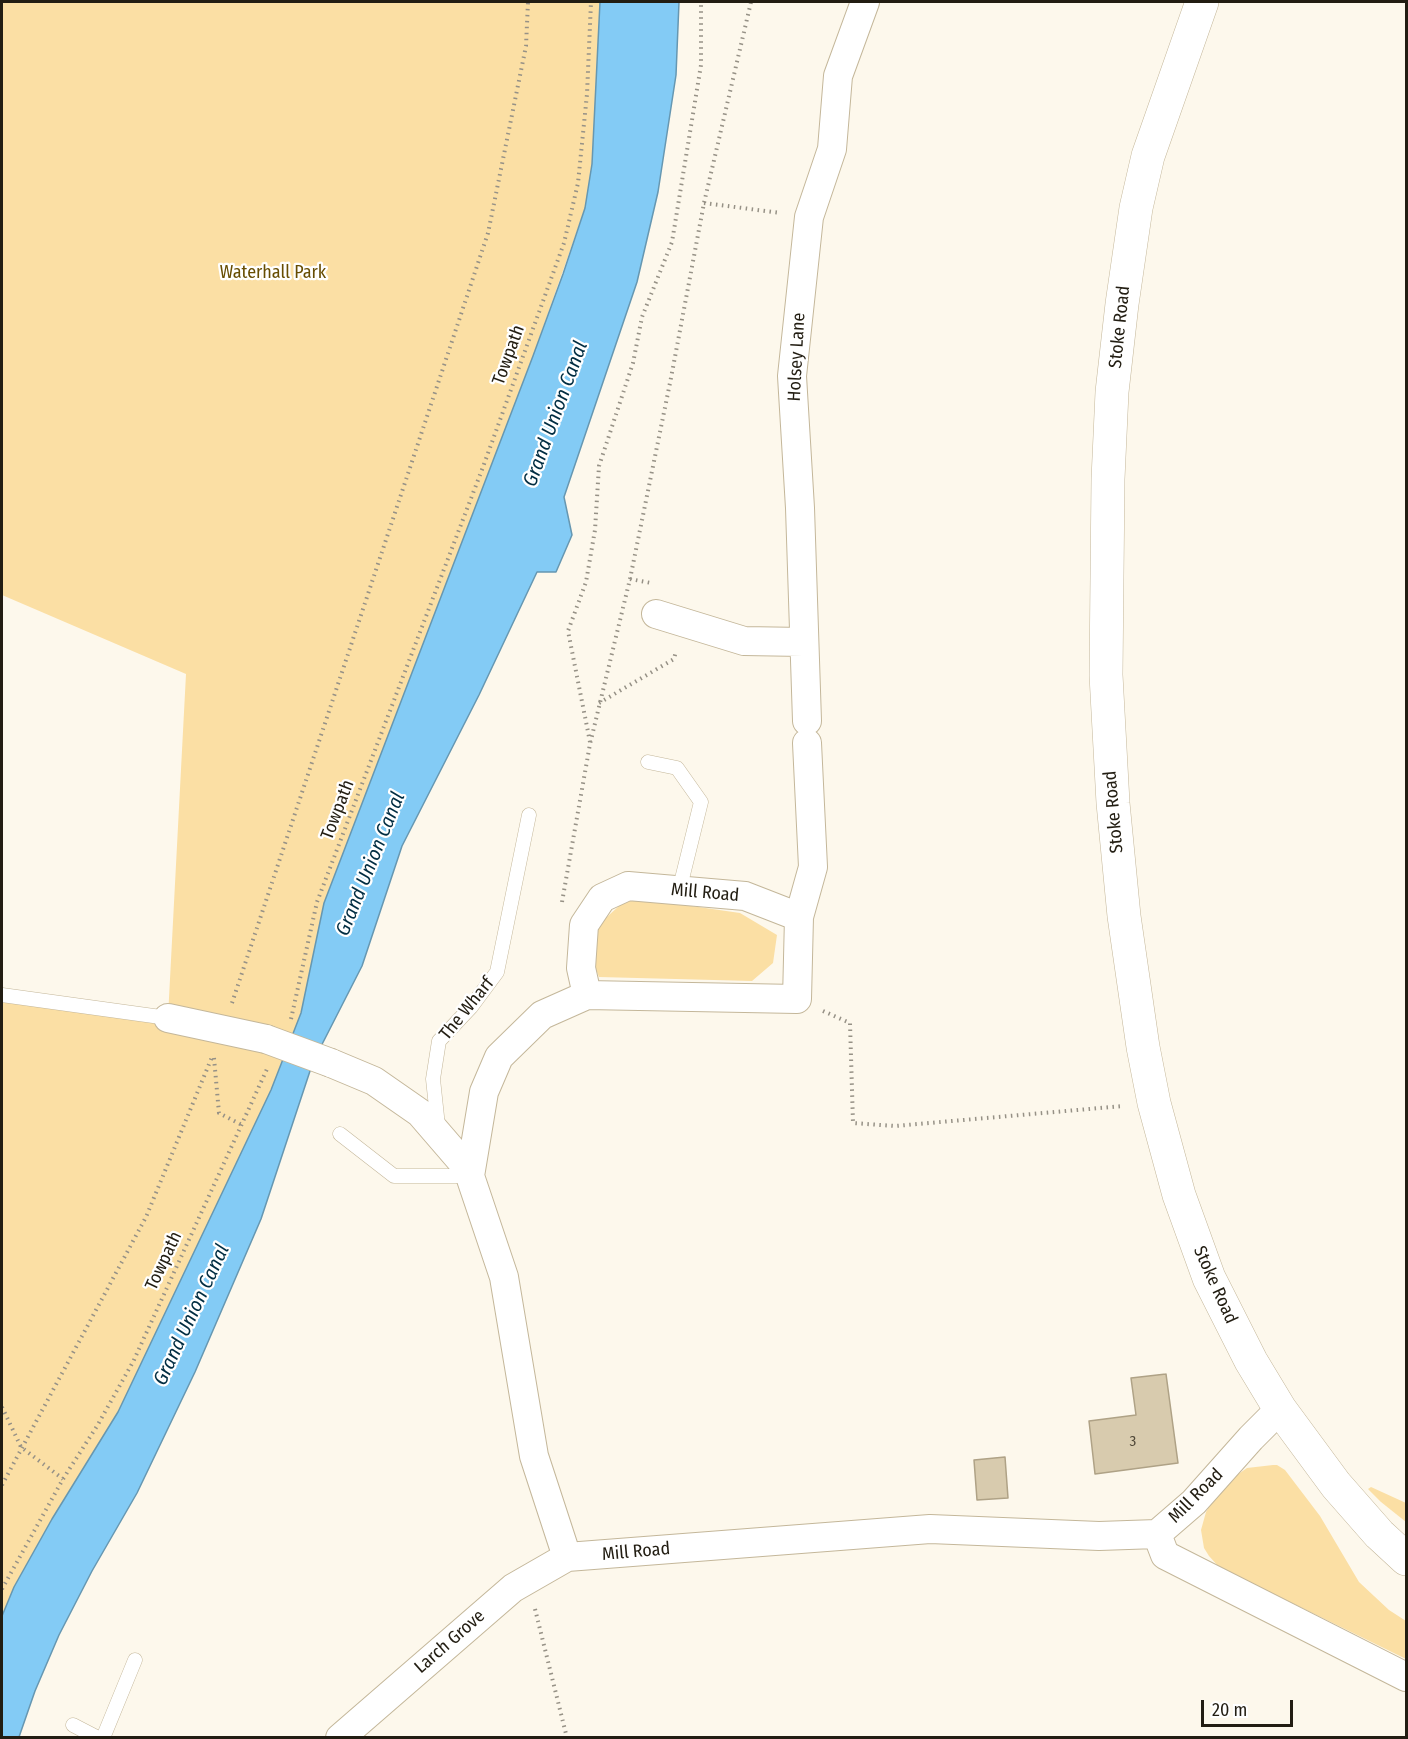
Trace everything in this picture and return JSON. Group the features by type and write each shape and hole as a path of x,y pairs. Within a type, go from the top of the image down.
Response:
{"street":[{"name":"Holsey Lane","path":"799,917 813,867 803,642 800,508 792,376 809,217 832,149 838,76 865,2"},
{"name":"Stoke Road","path":"1202,2 1151,146 1136,208 1122,304 1110,429 1106,619 1109,746 1124,916 1143,1047 1154,1103 1179,1195 1209,1278 1251,1361 1280,1409 1336,1485 1379,1533 1407,1559"},
{"path":"656,614 744,642 803,642"},
{"name":"Mill Road","path":"587,995 581,968 585,925 602,898 628,886 746,896 799,917"},
{"path":"470,1173 484,1092 499,1057 542,1015 587,995 797,999 799,917"},
{"path":"168,1018 224,1030 268,1049 331,1063 374,1081 420,1113 470,1173 504,1277 534,1456 567,1557"},
{"name":"Mill Road","path":"567,1557 930,1528 1099,1536 1157,1534 1194,1502 1280,1409"},
{"path":"1157,1534 1166,1555 1407,1677"},
{"name":"Larch Grove","path":"340,1737 513,1588 567,1557"}],"lane":[{"path":"648,762 677,768 701,802 679,891"},
{"name":"The Wharf","path":"439,1134 434,1079 439,1041 471,1007 497,972 529,814"},
{"path":"2,995 168,1018"},
{"path":"340,1134 394,1176 470,1173"},
{"path":"103,1737 135,1660"},
{"path":"73,1725 99,1737"}],"path":[{"path":"224,1030 488,234 526,46 528,2"},
{"name":"Towpath","path":"289,1022 294,1013 317,902 479,478 564,243 578,183 587,94 591,2"},
{"path":"590,744 568,631 586,582 595,530 599,466 633,363 642,317 672,242 701,65 701,2"},
{"path":"561,909 590,744 632,568 705,203 751,2"},
{"path":"705,203 809,217"},
{"path":"797,999 850,1023 854,1123 895,1126 1154,1103"},
{"name":"Towpath","path":"2,1590 63,1479 97,1426 133,1362 242,1125 268,1049"},
{"path":"2,1485 146,1217 213,1054 219,1113 242,1125"},
{"path":"2,1407 21,1447 63,1479"},
{"path":"528,1579 567,1737"}],"green space":[{"name":"Waterhall Park","path":"2,2 600,2 592,164 585,208 533,356 324,903 301,1013 271,1090 118,1412 52,1519 14,1587 2,1616 2,995 168,1017 186,674 2,595"},
{"path":"629,897 740,913 777,935 773,963 752,981 599,977 591,957 598,925"},
{"path":"1277,1465 1285,1470 1320,1516 1359,1582 1389,1610 1406,1621 1406,1659 1219,1567 1209,1556 1204,1548 1201,1530 1206,1512 1213,1500 1247,1468"},
{"path":"1371,1487 1406,1503 1406,1522 1368,1489"}],"water":[{"name":"Grand Union Canal","path":"600,2 679,2 676,75 658,192 637,282 564,497 572,535 556,572 537,572 479,695 402,846 362,966 313,1062 261,1219 195,1372 137,1493 92,1571 59,1635 35,1691 19,1737 2,1738 2,1616 14,1587 52,1519 118,1412 271,1090 301,1013 324,903 563,274 585,208 592,164"}],"building":[{"path":"1166,1374 1178,1463 1095,1474 1089,1421 1136,1415 1131,1378"},
{"path":"1005,1457 1008,1498 977,1500 974,1460"}]}
